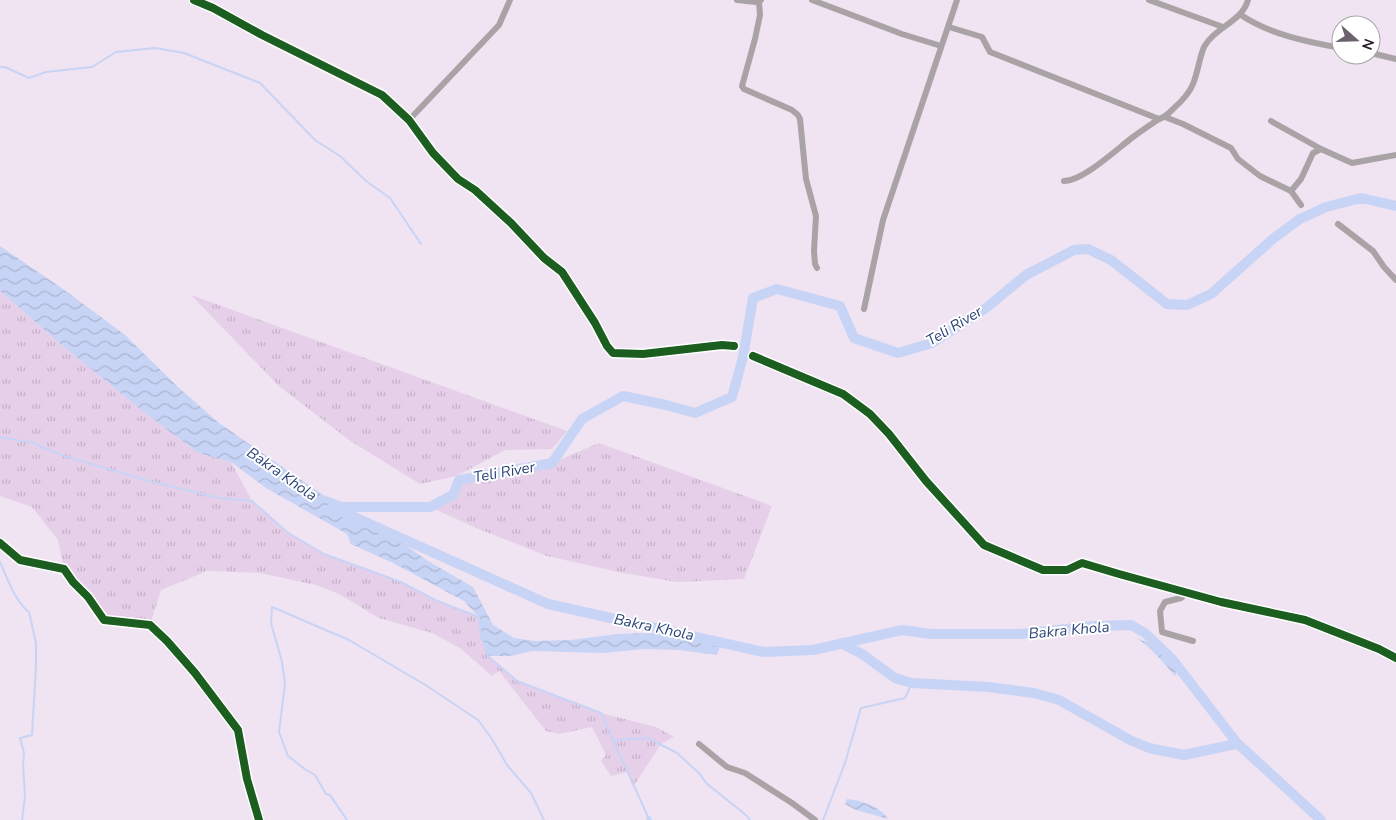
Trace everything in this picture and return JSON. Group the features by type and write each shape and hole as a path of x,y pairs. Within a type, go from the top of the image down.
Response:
{"street":[{"path":"194,0 382,95 409,120 433,153 453,174 475,190 511,223 544,258 562,272 613,353 643,354 722,345 734,346"},
{"path":"213,8 217,0"},
{"path":"409,120 499,24 510,0"},
{"path":"737,0 760,1 760,15 755,39 742,86 744,89 792,110 800,119 806,179 816,216 814,251 817,268"},
{"path":"812,0 902,34 941,46"},
{"path":"864,309 883,220 957,0"},
{"path":"1148,0 1223,27"},
{"path":"1064,181 1078,177 1104,161 1132,138 1162,118 1187,95 1194,82 1205,46 1223,27 1240,15 1246,8 1248,0"},
{"path":"1240,15 1252,23 1284,34 1331,46"},
{"path":"949,26 982,38 990,52 1162,118 1183,124 1227,145 1238,159 1260,176 1291,191 1301,205"},
{"path":"1381,55 1396,59"},
{"path":"1271,121 1352,164 1396,155"},
{"path":"1291,191 1302,179 1313,153 1321,148"},
{"path":"1338,224 1373,251 1396,280"},
{"path":"753,356 843,394 870,414 889,434 926,481 984,545 1043,570 1067,570 1082,563 1221,602 1305,620 1379,649 1396,658"},
{"path":"0,543 20,560 64,569 73,582 88,597 104,620 150,625 167,640 238,730 247,780 259,820"},
{"path":"1188,592 1181,598 1165,602 1160,611 1162,632 1193,641"},
{"path":"699,744 728,767 745,773 815,820"}],"green space":[{"path":"0,291 64,347 145,413 198,453 231,462 252,501 287,532 324,554 401,582 435,600 479,617 481,636 488,656 517,681 601,713 656,727 674,737 661,744 633,787 627,772 611,776 601,761 606,755 592,727 559,734 546,731 499,671 492,676 460,648 432,633 379,618 339,594 316,585 260,573 207,571 161,590 150,625 104,620 64,569 58,540 32,507 0,496"},
{"path":"191,295 567,431 552,449 505,450 456,476 420,484 349,440 279,386"},
{"path":"599,443 772,506 744,579 677,582 623,573 547,556 476,528 430,507 453,495 459,480 552,463"}],"water":[{"path":"0,246 124,334 178,387 219,423 323,495 356,507 345,513 387,532 428,561 473,587 493,625 514,638 534,641 570,640 618,634 649,633 722,642 717,655 678,650 644,649 603,653 532,651 511,656 488,656 481,636 479,617 464,601 393,563 351,544 347,534 266,488 231,462 198,453 145,413 64,347 0,291"},
{"path":"1136,638 1171,651 1180,661 1175,676 1162,660"},
{"path":"847,799 870,805 888,819 856,810 845,804"}],"waterway":[{"path":"0,67 5,67 29,78 46,72 92,67 116,52 155,48 184,53 260,83 315,140 340,156 366,181 390,198 421,244"},
{"name":"Teli River","path":"344,507 430,507 453,495 459,480 552,463 582,419 623,396 695,413 732,397 743,357 753,298 777,289 840,306 854,338 898,353 932,343 986,308 1026,275 1074,250 1088,249 1111,260 1167,304 1187,305 1211,294 1274,238 1300,219 1326,207 1361,198 1396,206"},
{"path":"0,437 33,443 61,455 149,481 219,498 252,501 287,532 324,554 401,582 435,600 479,617 481,636 488,656 517,681 601,713 649,819"},
{"name":"Bakra Khola","path":"332,507 548,604 764,652 813,650 902,630 931,634 1020,634 1094,626 1131,625 1145,633 1172,659 1237,743 1321,820"},
{"path":"0,562 16,596 29,612 36,643 32,735 20,738 24,753 25,796 22,820"},
{"path":"347,820 330,795 326,794 315,775 288,756 279,732 285,684 282,662 271,623 272,607 349,640 427,686 478,720 507,765 531,793 544,820"},
{"path":"841,643 862,654 895,678 912,683 988,687 1034,693 1059,700 1130,740 1149,748 1184,755 1236,744"},
{"path":"823,820 845,763 861,708 905,698 912,683"},
{"path":"613,740 648,738 677,753 700,774 706,783 750,820"}],"cycle path":[{"path":"194,0 382,95 409,120 433,153 458,179 475,190 511,223 544,258 562,272 613,353 643,354 722,345 734,346"},
{"path":"753,356 843,394 870,414 889,434 926,481 984,545 1043,570 1067,570 1082,563 1221,602 1305,620 1379,649 1396,658"},
{"path":"0,543 20,560 64,569 73,582 88,597 104,620 150,625 167,641 195,673 238,730 247,779 259,820"}]}
